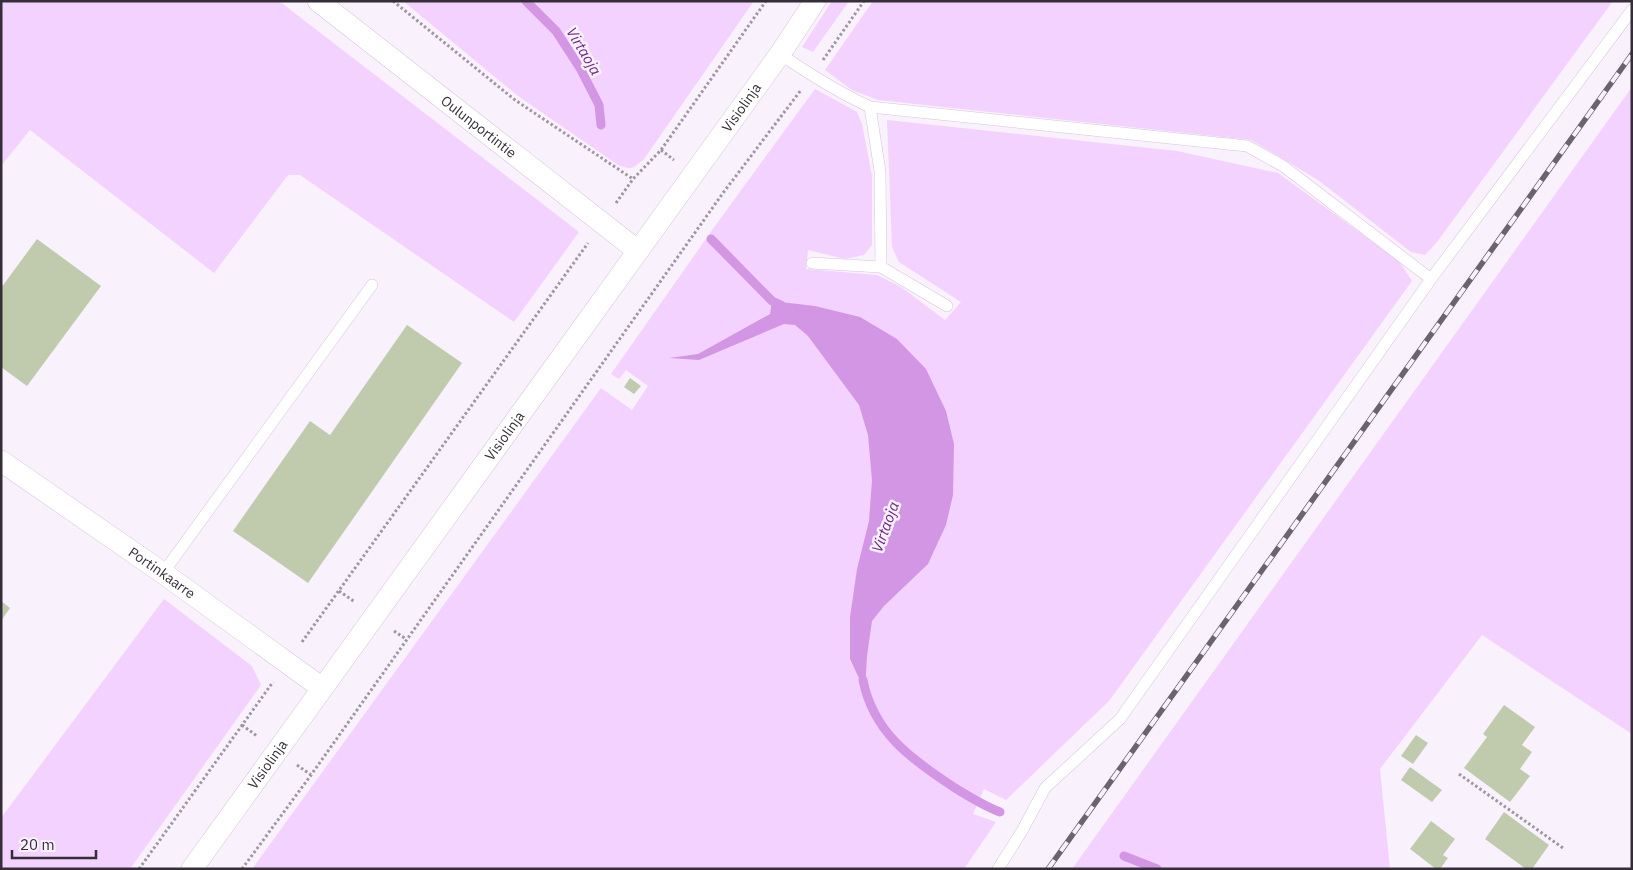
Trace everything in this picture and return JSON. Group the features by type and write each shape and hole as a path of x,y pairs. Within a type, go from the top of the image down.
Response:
{"street":[{"name":"Oulunportintie","path":"318,1 638,251"},
{"name":"Visiolinja","path":"192,869 780,54 815,1"},
{"name":"Portinkaarre","path":"1,461 163,572 322,688"}],"lane":[{"path":"998,869 1022,831 1045,788 1120,719 1431,279 1632,10"},
{"path":"780,54 812,76 850,98 870,106 1247,146 1283,166 1431,279"},
{"path":"870,106 880,171 881,266"},
{"path":"812,263 881,266 946,306"},
{"path":"163,572 372,285"}],"path":[{"path":"393,1 515,100 633,179"},
{"path":"139,869 515,347 633,179 661,150 766,1"},
{"path":"242,869 722,193 812,76 864,1"},
{"path":"1459,774 1563,848"}],"shaded area":[{"path":"1,1 279,1 579,232 514,322 300,175 288,175 214,273 30,130 1,166"},
{"path":"403,1 754,1 644,159 634,167 626,168 618,165 518,96"},
{"path":"832,1 849,1 813,52 802,47"},
{"path":"873,1 1613,1 1437,242 1425,255 1411,252 1318,180 1251,140 878,100 852,90 825,70"},
{"path":"1632,87 1632,734 1482,635 1380,769 1390,869 1072,869"},
{"path":"815,89 857,112 862,124 872,176 872,245 864,255 845,259 808,250 806,269 877,275 901,287 945,320 961,302 899,262 892,247 887,120 1177,151 1278,173 1399,261 1412,281 1109,701 1006,800 984,789 973,814 996,822 964,869 252,869 601,388 632,410 648,386 626,370 619,379 611,374 715,226"},
{"path":"164,599 252,666 261,685 130,869 1,869 1,818"}],"water":[{"path":"772,301 815,306 860,317 897,339 926,369 946,411 954,444 953,495 946,525 928,564 884,606 872,621 865,691 850,659 850,617 857,569 869,521 872,480 868,435 859,405 808,336 795,325 784,324 699,360 669,358 698,354 770,314"}],"building":[{"path":"37,239 101,286 27,386 1,367 1,288"},
{"path":"407,325 462,363 308,583 233,531 310,421 330,435"},
{"path":"630,378 641,386 634,394 624,387"},
{"path":"1,601 10,608 1,621"},
{"path":"1504,705 1535,727 1522,745 1532,752 1520,769 1530,776 1510,802 1464,768 1487,737 1483,734"},
{"path":"1416,735 1428,743 1413,764 1401,756"},
{"path":"1410,767 1442,790 1432,802 1401,780"},
{"path":"1504,812 1549,845 1532,869 1526,869 1485,839"},
{"path":"1431,821 1455,839 1443,855 1448,858 1440,869 1436,869 1410,849"}],"waterway":[{"name":"Virtaoja","path":"526,1 556,31 580,68 599,105 601,125"},
{"name":"Virtaoja","path":"711,239 772,301 781,305"},
{"name":"Virtaoja","path":"863,680 875,715 908,754 952,786 1000,812"},
{"name":"Virtaoja","path":"1124,856 1157,869"}],"railway":[{"path":"1048,869 1632,54"}]}
